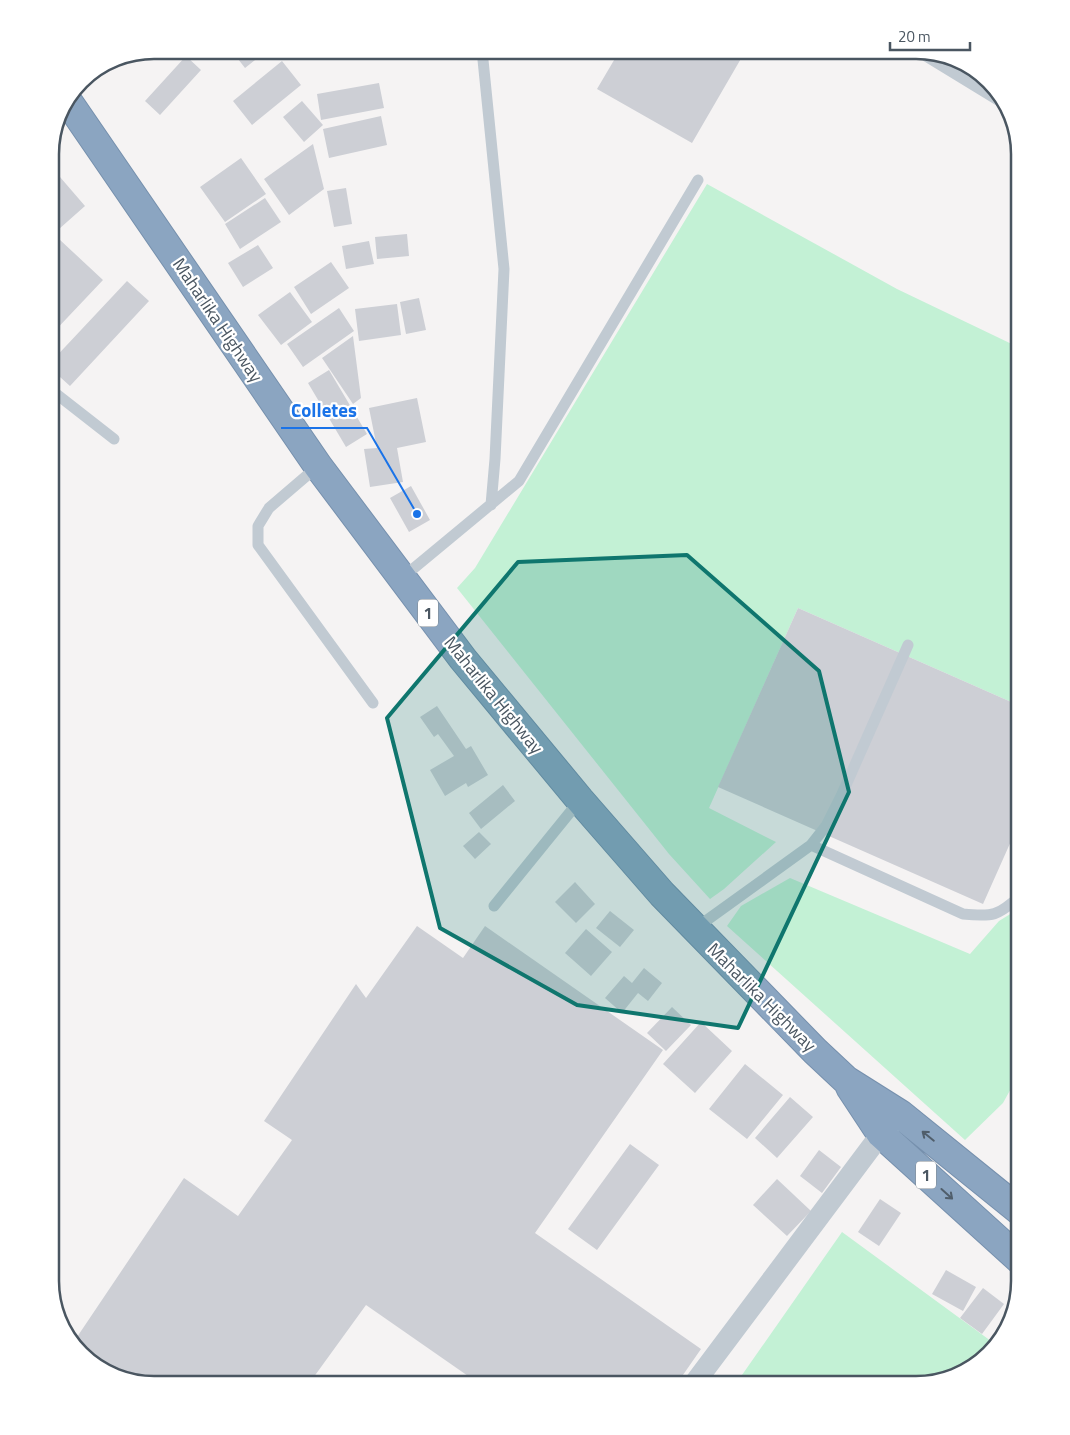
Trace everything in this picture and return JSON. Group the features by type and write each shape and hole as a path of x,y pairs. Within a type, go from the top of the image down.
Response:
{"highway":[{"name":"Maharlika Highway","path":"72,107 318,466 463,659 580,800 694,929 815,1051 846,1080 900,1114 1011,1204"},
{"name":"Maharlika Highway","path":"846,1080 881,1134 1011,1252"}],"street":[{"path":"951,66 982,85"},
{"path":"700,1376 881,1134 900,1114"}],"lane":[{"path":"483,59 504,269 491,505"},
{"path":"402,578 518,481 698,180"},
{"path":"59,396 114,439"},
{"path":"318,466 269,508 258,526 258,545 373,703"},
{"path":"694,929 811,845 826,826 908,645"},
{"path":"494,906 580,800"},
{"path":"811,845 964,914 986,916 1004,910 1011,904"}],"highlighted area":[{"path":"687,555 819,671 849,792 738,1028 577,1005 440,928 387,718 518,562"}],"green space":[{"path":"707,184 897,289 1011,344 1011,702 798,608 709,808 776,842 724,889 710,899 669,854 457,588 475,568"},
{"path":"790,878 970,954 999,921 1011,914 1011,1088 1003,1103 965,1140 727,926 741,906"},
{"path":"842,1232 990,1341 979,1353 969,1360 947,1371 928,1375 741,1376"}],"building":[{"path":"183,59 189,59 201,70 160,115 145,101"},
{"path":"238,59 256,59 245,68"},
{"path":"615,59 741,59 692,143 597,89"},
{"path":"282,61 301,85 252,125 233,101"},
{"path":"379,83 384,108 321,120 317,94"},
{"path":"302,101 323,125 304,142 283,117"},
{"path":"381,116 387,145 329,158 323,129"},
{"path":"313,144 324,189 289,215 264,179"},
{"path":"241,158 266,194 225,222 200,187"},
{"path":"59,178 85,206 59,229"},
{"path":"346,188 352,224 334,227 327,191"},
{"path":"265,198 281,222 240,249 225,224"},
{"path":"407,234 409,256 377,259 375,237"},
{"path":"59,239 103,280 59,326"},
{"path":"369,241 374,264 346,269 342,246"},
{"path":"258,245 273,268 243,287 228,263"},
{"path":"331,262 349,288 311,314 294,287"},
{"path":"127,281 149,301 70,386 59,376 59,353"},
{"path":"290,292 312,322 281,345 258,315"},
{"path":"419,298 426,330 406,334 400,302"},
{"path":"397,304 401,335 359,341 355,309"},
{"path":"339,308 354,331 303,367 287,344"},
{"path":"353,336 361,398 353,404 322,358"},
{"path":"329,370 367,434 346,447 308,383"},
{"path":"417,398 426,442 397,448 403,482 370,487 364,449 377,448 369,408"},
{"path":"411,486 430,520 409,532 390,498"},
{"path":"798,608 1011,702 1011,841 983,904 718,787"},
{"path":"437,706 466,749 471,746 488,775 468,787 466,783 445,796 430,770 454,756 438,734 434,737 420,717"},
{"path":"503,785 515,801 481,829 469,813"},
{"path":"479,832 491,844 475,859 463,846"},
{"path":"575,882 595,904 576,923 555,902"},
{"path":"610,911 634,930 620,947 596,928"},
{"path":"417,926 463,958 485,926 663,1050 535,1233 701,1349 682,1376 468,1376 366,1305 315,1376 142,1375 129,1373 106,1363 96,1357 82,1344 77,1337 184,1178 238,1216 292,1140 264,1121 356,984 366,998"},
{"path":"586,929 612,952 591,976 565,953"},
{"path":"644,968 662,983 648,1001 638,993 622,1013 605,998 624,976 632,983"},
{"path":"672,1007 691,1025 666,1051 647,1033"},
{"path":"701,1022 732,1051 695,1093 663,1064"},
{"path":"745,1064 783,1095 747,1139 709,1109"},
{"path":"790,1097 813,1117 777,1158 755,1138"},
{"path":"630,1144 659,1165 597,1250 568,1229"},
{"path":"819,1150 841,1167 822,1193 800,1176"},
{"path":"777,1179 811,1211 787,1236 753,1205"},
{"path":"880,1199 901,1213 879,1246 858,1232"},
{"path":"946,1270 976,1287 963,1311 932,1294"},
{"path":"983,1288 1004,1304 982,1334 960,1318"}],"place":[{"name":"Colletes","path":"417,514"}]}
